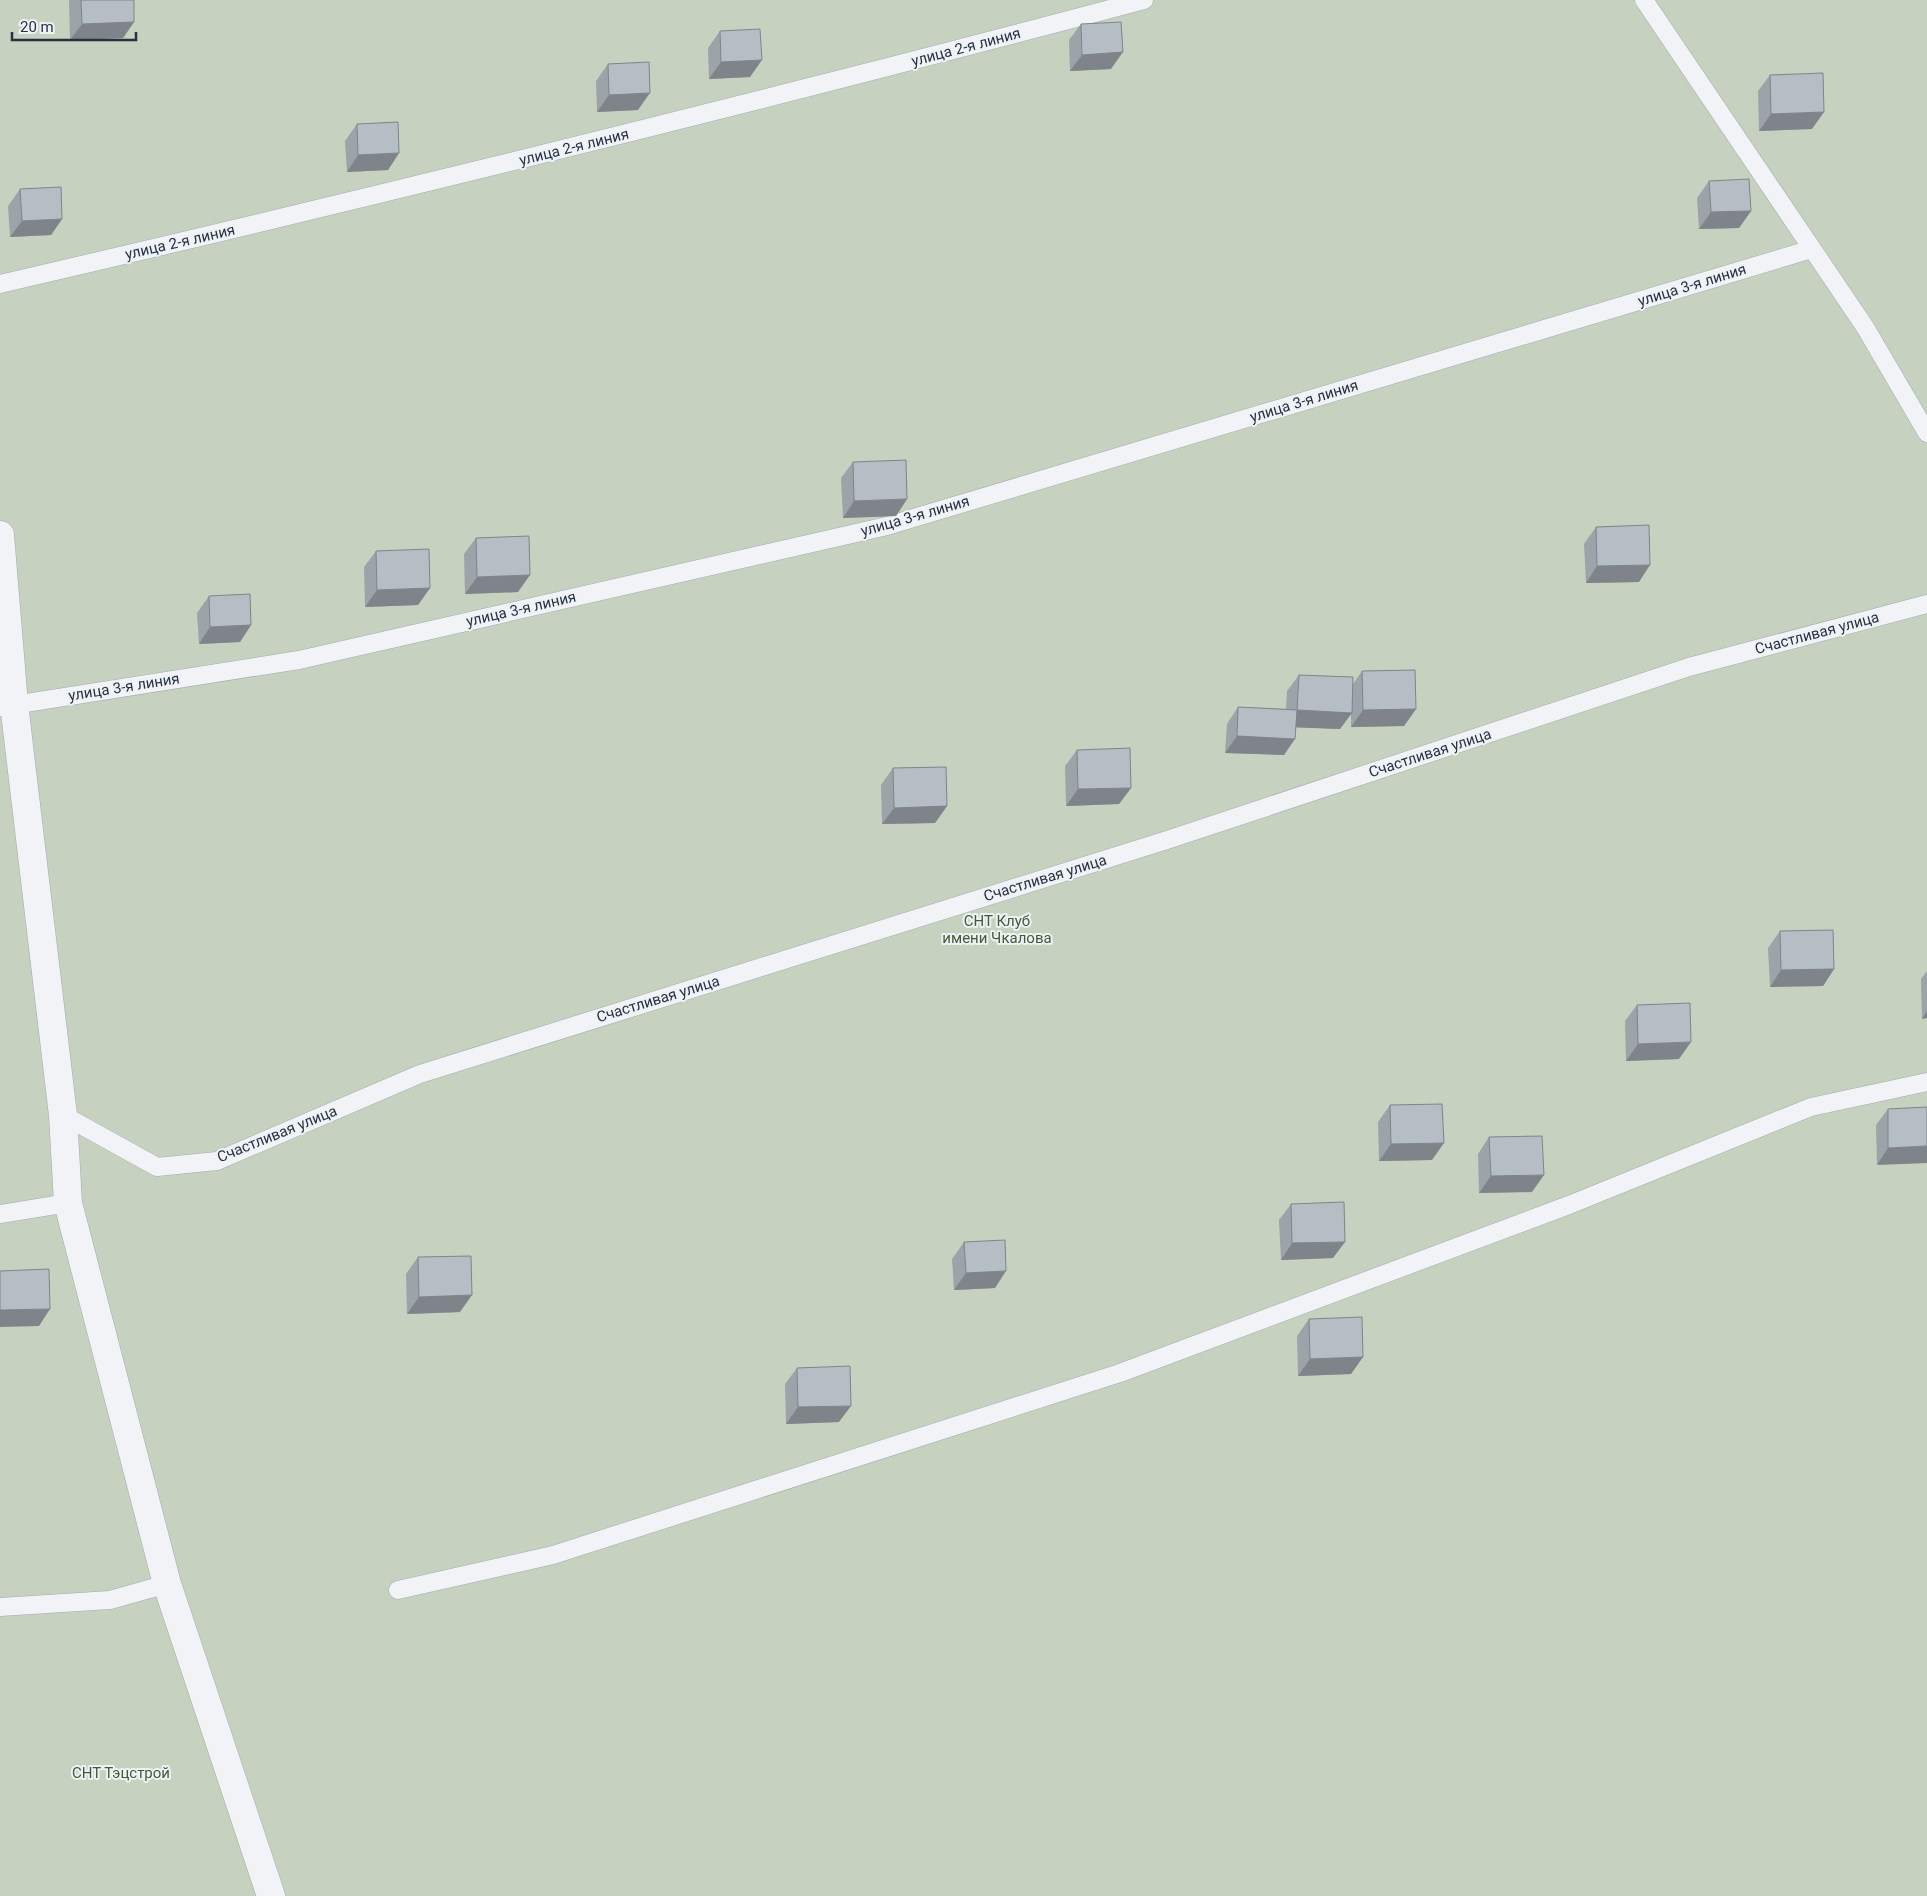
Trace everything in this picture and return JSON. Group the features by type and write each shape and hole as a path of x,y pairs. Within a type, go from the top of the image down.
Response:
{"street":[{"path":"0,535 7,706 62,1115 68,1203 167,1584 271,1896"}],"lane":[{"name":"улица 2-я линия","path":"0,284 309,212 609,139 1144,0"},
{"path":"1644,0 1865,327 1927,433"},
{"name":"улица 3-я линия","path":"7,706 299,660 888,526 1812,249"},
{"name":"Счастливая улица","path":"62,1115 157,1168 217,1160 420,1074 1164,841 1688,667 1927,604"},
{"path":"398,1590 553,1555 1120,1374 1569,1205 1811,1107 1927,1082"},
{"path":"0,1214 68,1203"},
{"path":"0,1607 110,1600 167,1584"}],"green space":[{"name":"СНТ Клуб имени Чкалова","path":"0,0 1927,0 1927,1896 0,1896"}],"building":[{"path":"81,0 134,0 134,22 82,24"},
{"path":"1121,22 1123,52 1082,55 1081,24"},
{"path":"760,29 762,60 721,62 720,31"},
{"path":"649,62 650,93 609,95 608,64"},
{"path":"1823,73 1824,112 1771,114 1770,75"},
{"path":"398,122 399,153 358,155 357,124"},
{"path":"1749,179 1751,211 1711,212 1709,181"},
{"path":"61,187 62,219 22,221 20,189"},
{"path":"906,460 907,499 854,501 853,462"},
{"path":"1649,525 1650,565 1597,566 1596,527"},
{"path":"529,536 530,575 477,577 476,538"},
{"path":"429,549 430,588 377,590 376,551"},
{"path":"250,594 251,625 210,627 209,596"},
{"path":"1415,670 1416,709 1363,710 1362,671"},
{"path":"1299,675 1353,677 1352,713 1297,710"},
{"path":"1238,707 1297,710 1295,739 1237,736"},
{"path":"1130,748 1131,788 1078,789 1077,750"},
{"path":"946,767 947,806 894,808 893,768"},
{"path":"1833,930 1834,969 1781,970 1780,931"},
{"path":"1690,1003 1691,1042 1638,1044 1637,1005"},
{"path":"1442,1104 1444,1143 1391,1144 1390,1105"},
{"path":"1927,1107 1927,1146 1888,1148 1888,1109"},
{"path":"1542,1136 1544,1175 1491,1176 1489,1137"},
{"path":"1344,1202 1345,1242 1292,1243 1291,1204"},
{"path":"1005,1240 1006,1271 966,1273 964,1242"},
{"path":"471,1256 472,1295 419,1297 418,1257"},
{"path":"49,1269 50,1309 0,1310 0,1271"},
{"path":"1362,1317 1363,1357 1310,1359 1309,1319"},
{"path":"850,1366 851,1406 798,1407 797,1368"}],"park label":[{"name":"СНТ Тэцстрой","path":"121,1773"}]}
